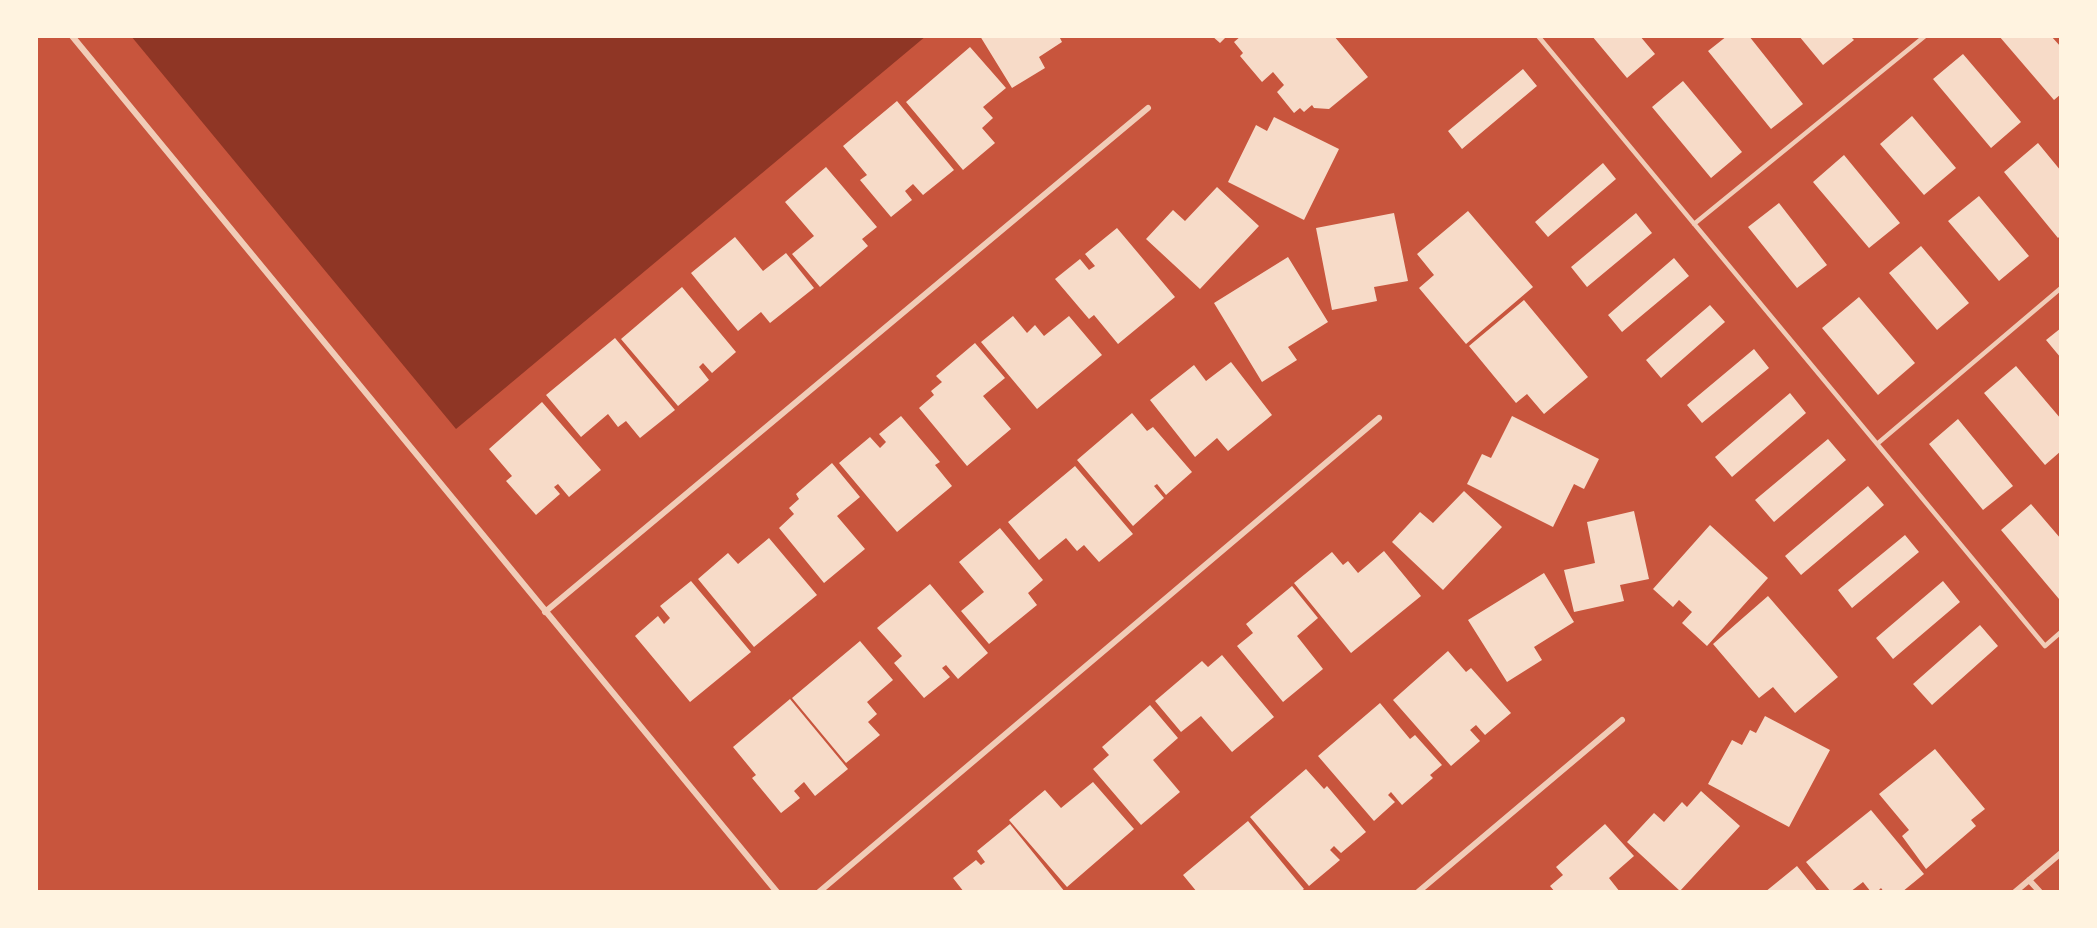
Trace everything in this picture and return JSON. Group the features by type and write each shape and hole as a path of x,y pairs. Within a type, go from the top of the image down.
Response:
{"street":[{"path":"72,36 777,892"},
{"path":"545,612 1148,108"},
{"path":"819,892 1378,418"},
{"path":"1418,892 1622,720"},
{"path":"2015,892 2061,853"},
{"path":"2029,880 2040,892"}],"lane":[{"path":"1538,36 2045,646 2061,632"},
{"path":"1694,224 1925,36"},
{"path":"1878,444 2061,288"}],"shaded area":[{"path":"131,36 926,36 456,429"}],"building":[{"path":"980,36 1059,36 1062,42 1039,57 1045,68 1012,88"},
{"path":"1212,36 1227,36 1220,43"},
{"path":"1241,36 1334,36 1368,77 1329,109 1314,108 1312,105 1304,112 1300,108 1294,113 1277,92 1284,85 1273,72 1262,82 1240,56 1243,53 1234,42"},
{"path":"1592,36 1640,36 1655,54 1627,78"},
{"path":"1727,36 1749,36 1803,104 1771,129 1708,51"},
{"path":"1799,36 1850,36 1854,40 1823,65"},
{"path":"1999,36 2051,36 2061,47 2061,94 2054,100"},
{"path":"970,47 1006,88 983,107 993,118 982,128 995,143 963,170 906,102"},
{"path":"1963,54 2021,122 1991,148 1933,79"},
{"path":"1523,69 1537,86 1462,149 1448,131"},
{"path":"1683,81 1742,152 1711,178 1652,107"},
{"path":"897,101 954,170 923,195 913,184 905,191 912,200 891,217 860,180 867,175 843,146"},
{"path":"1912,116 1956,168 1924,195 1880,144"},
{"path":"1274,117 1339,149 1304,220 1228,182 1256,125 1267,131"},
{"path":"2038,143 2061,171 2061,235 2058,238 2004,172"},
{"path":"1844,155 1900,223 1869,248 1813,182"},
{"path":"1603,163 1616,179 1548,237 1535,222"},
{"path":"826,167 877,227 862,239 868,246 820,287 792,254 814,236 785,202"},
{"path":"1217,187 1259,226 1200,289 1146,239 1173,210 1185,221"},
{"path":"1979,196 2029,256 1999,281 1948,221"},
{"path":"1779,203 1827,265 1797,288 1748,227"},
{"path":"1468,211 1533,287 1466,344 1419,288 1434,275 1417,254"},
{"path":"1394,213 1408,281 1374,287 1377,301 1332,310 1316,228"},
{"path":"1636,213 1652,233 1587,287 1571,267"},
{"path":"1117,228 1175,297 1118,344 1094,315 1089,319 1055,279 1080,259 1089,270 1095,266 1085,254"},
{"path":"735,237 763,271 786,253 814,288 770,323 761,312 738,331 691,273"},
{"path":"1921,246 1969,303 1937,330 1889,273"},
{"path":"1288,257 1328,322 1288,347 1297,360 1262,382 1214,303"},
{"path":"1674,258 1689,276 1622,332 1608,315"},
{"path":"682,287 736,352 712,373 703,363 699,367 709,380 678,406 621,339"},
{"path":"1859,297 1915,363 1878,395 1822,328"},
{"path":"1524,300 1588,377 1544,414 1527,394 1516,403 1469,346"},
{"path":"1710,305 1725,322 1661,378 1646,360"},
{"path":"1013,316 1027,333 1035,325 1044,336 1069,316 1102,355 1037,409 981,342"},
{"path":"2061,328 2061,358 2046,340"},
{"path":"615,338 675,410 640,438 626,421 618,427 608,414 581,437 546,395"},
{"path":"975,343 1005,378 983,396 1011,429 967,466 919,408 934,395 931,391 942,382 936,376"},
{"path":"1754,349 1769,368 1702,423 1687,405"},
{"path":"1231,362 1272,415 1228,451 1217,438 1195,457 1150,400 1194,365 1206,381"},
{"path":"2016,366 2061,419 2061,451 2045,465 1984,393"},
{"path":"1790,393 1806,413 1732,477 1715,457"},
{"path":"542,402 601,470 569,497 558,484 554,487 560,494 536,515 506,481 512,476 489,449"},
{"path":"1132,413 1147,431 1153,427 1192,472 1166,495 1157,484 1154,486 1164,498 1133,526 1077,460"},
{"path":"901,416 940,462 935,465 952,486 897,532 839,463 870,437 880,448 886,442 879,434"},
{"path":"1512,416 1599,459 1584,489 1574,484 1553,527 1467,484 1482,454 1491,458"},
{"path":"1958,419 2013,486 1983,510 1929,444"},
{"path":"1828,439 1846,460 1774,522 1755,500"},
{"path":"832,463 860,497 837,516 865,549 824,583 779,528 794,514 789,508 799,499 796,494"},
{"path":"1075,466 1133,534 1099,562 1084,545 1077,551 1066,538 1039,560 1008,522"},
{"path":"1868,486 1884,505 1801,575 1785,556"},
{"path":"1464,491 1502,527 1443,590 1392,542 1420,512 1433,523"},
{"path":"2031,504 2061,539 2061,597 2059,599 2001,530"},
{"path":"1634,511 1649,579 1620,585 1624,601 1574,612 1564,570 1595,563 1587,522"},
{"path":"1710,525 1768,578 1707,646 1682,623 1692,612 1679,600 1673,607 1653,589"},
{"path":"1000,528 1043,580 1028,593 1037,605 989,644 961,611 984,592 959,562"},
{"path":"1905,535 1919,552 1852,608 1838,590"},
{"path":"769,538 817,595 754,647 698,579 728,553 738,564"},
{"path":"1384,551 1421,596 1351,653 1294,583 1332,552 1343,565 1348,561 1358,573"},
{"path":"1544,573 1574,622 1534,647 1542,660 1507,682 1468,620"},
{"path":"691,581 751,652 690,702 635,636 658,616 664,624 670,618 660,606"},
{"path":"1943,581 1960,602 1893,659 1876,638"},
{"path":"930,584 988,653 958,679 946,665 942,668 950,677 924,698 894,663 902,656 877,628"},
{"path":"1292,586 1318,618 1297,636 1323,669 1283,702 1237,646 1253,633 1246,624"},
{"path":"1768,596 1838,677 1795,713 1773,687 1759,698 1713,644"},
{"path":"1980,625 1998,646 1932,705 1913,684"},
{"path":"860,641 893,680 867,702 877,714 868,722 880,735 846,763 792,698"},
{"path":"1448,651 1466,672 1471,668 1511,713 1485,735 1476,725 1470,730 1480,741 1451,766 1393,700"},
{"path":"1222,655 1274,717 1232,752 1201,716 1181,732 1155,701 1202,661 1208,667"},
{"path":"790,699 848,769 815,796 804,782 794,791 800,798 781,813 752,778 756,775 733,747"},
{"path":"1380,703 1410,739 1415,735 1442,765 1430,775 1433,778 1402,805 1391,792 1388,795 1395,802 1374,821 1318,756"},
{"path":"1150,705 1178,738 1153,760 1180,792 1141,825 1093,769 1109,755 1102,747"},
{"path":"1765,716 1830,750 1789,827 1708,784 1732,740 1742,745 1750,730 1756,733"},
{"path":"1935,749 1985,809 1971,820 1976,826 1926,869 1902,836 1909,830 1879,794"},
{"path":"1306,769 1324,789 1327,786 1366,832 1341,853 1334,846 1330,850 1340,860 1309,886 1250,817"},
{"path":"1093,782 1134,829 1067,887 1009,820 1045,790 1061,808"},
{"path":"1701,791 1740,826 1680,891 1627,842 1654,813 1664,822 1682,802 1687,807"},
{"path":"1871,810 1924,874 1902,892 1884,892 1881,888 1877,892 1871,892 1863,882 1850,892 1831,892 1806,862"},
{"path":"1248,821 1304,889 1300,892 1197,892 1183,875"},
{"path":"1010,824 1065,892 964,892 953,878 976,860 981,865 985,862 977,851"},
{"path":"1605,824 1634,856 1609,878 1620,892 1555,892 1550,886 1563,875 1556,867"},
{"path":"1797,866 1818,892 1765,892"}]}
